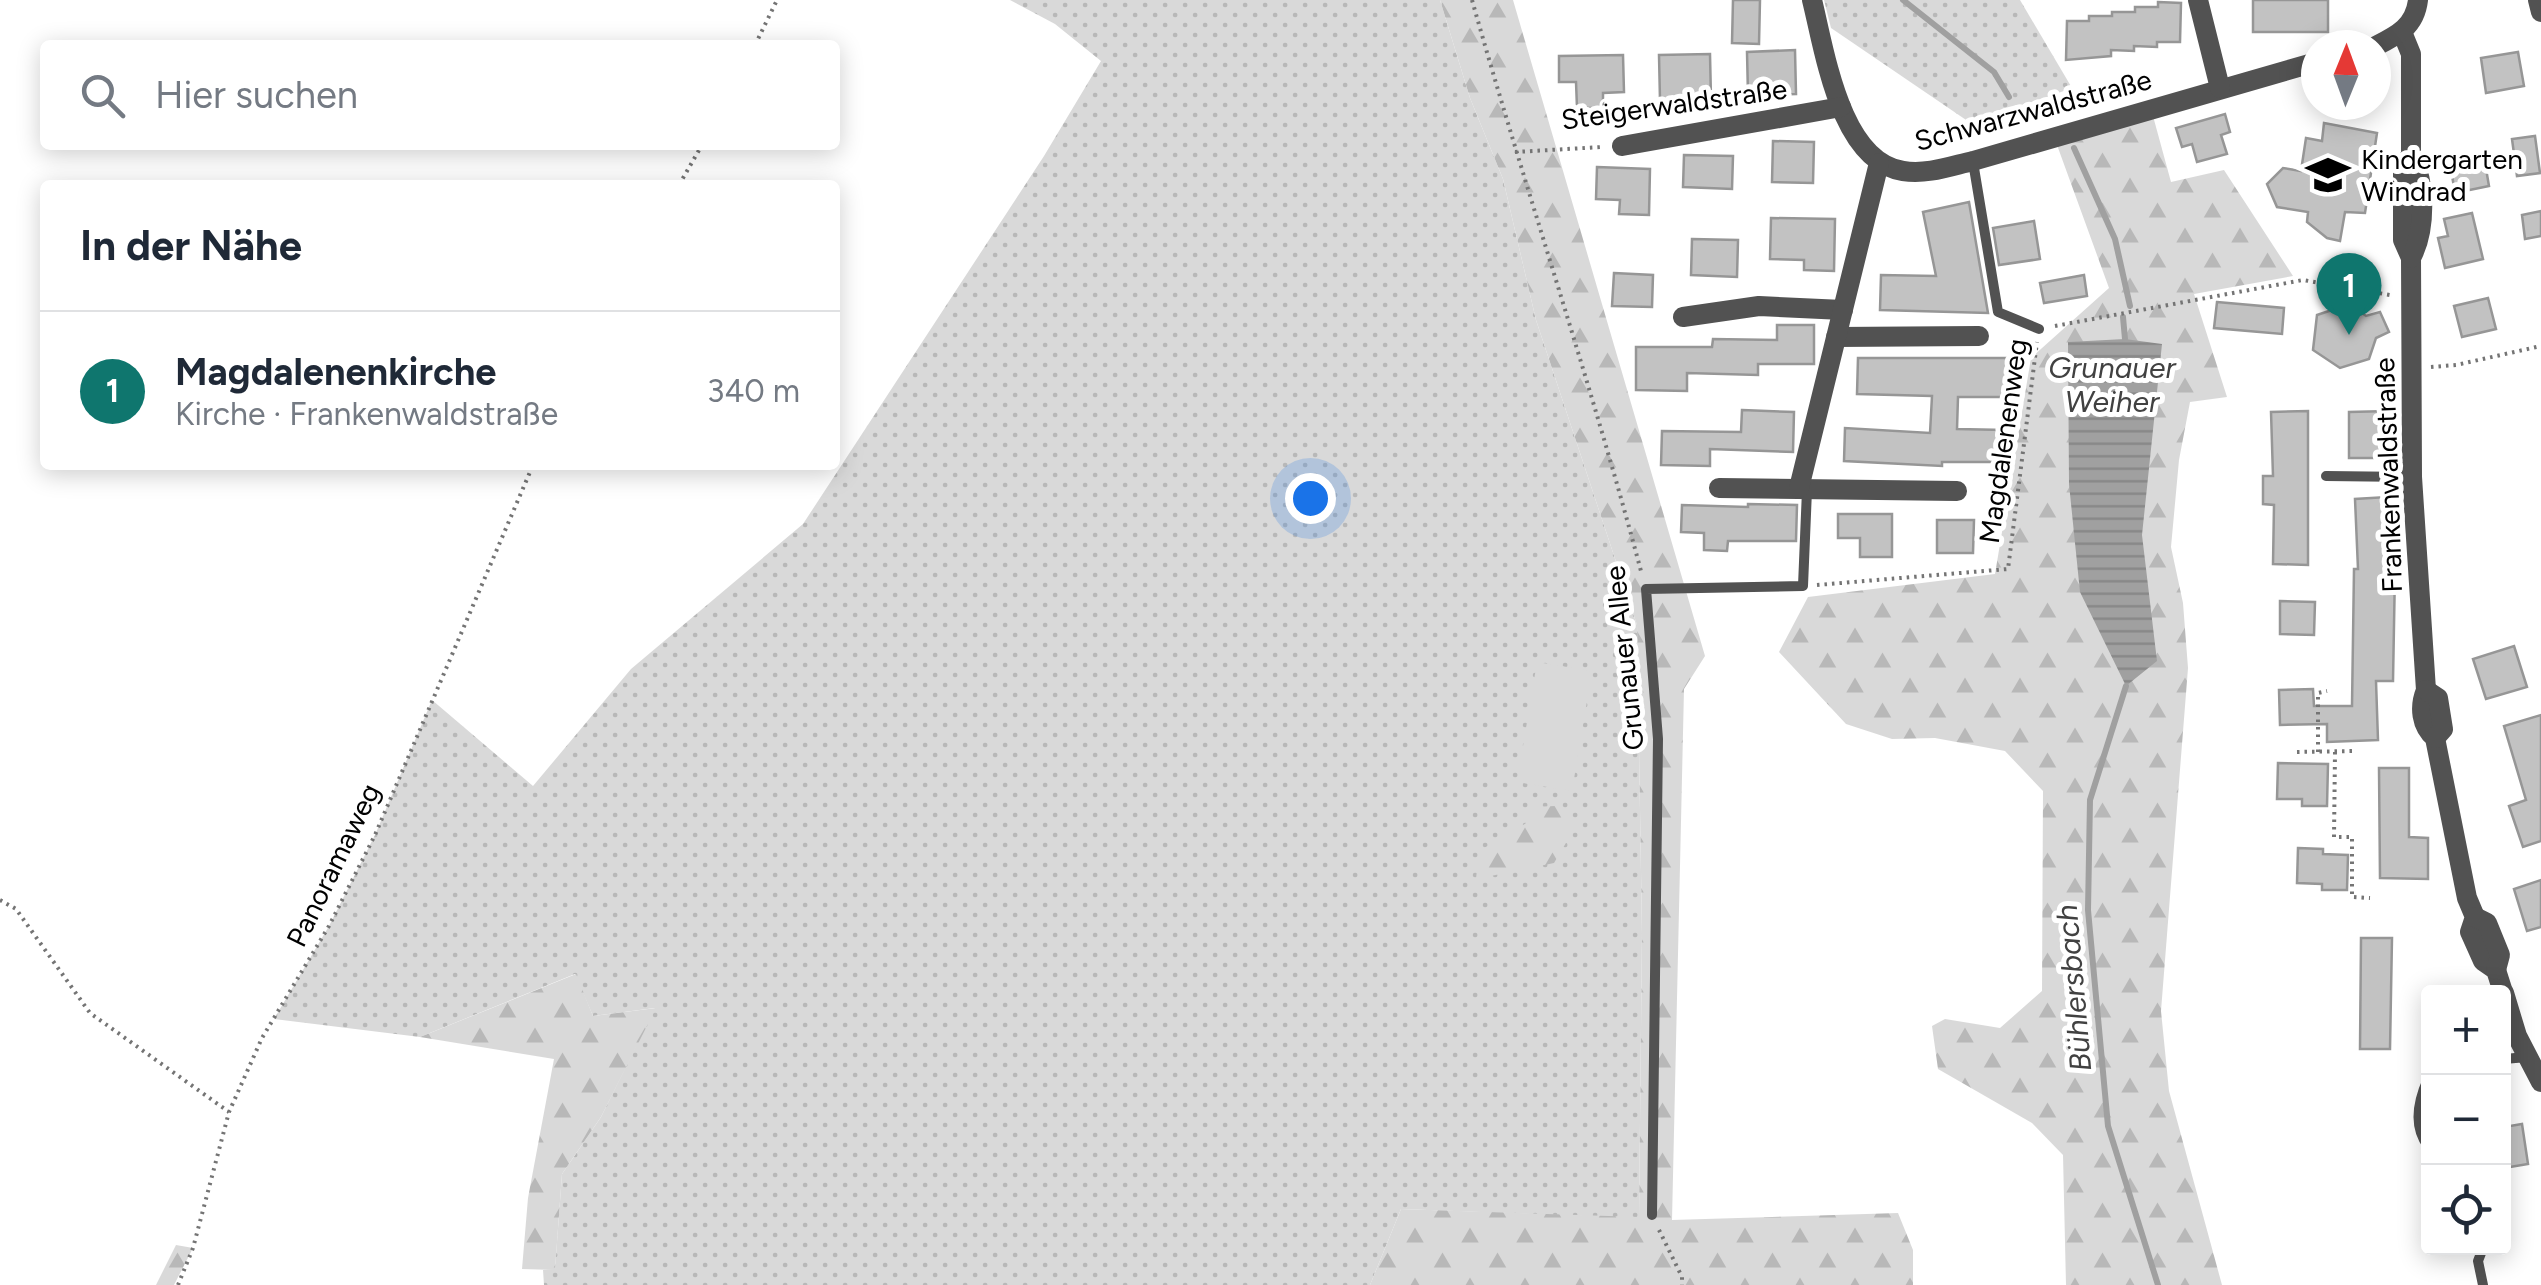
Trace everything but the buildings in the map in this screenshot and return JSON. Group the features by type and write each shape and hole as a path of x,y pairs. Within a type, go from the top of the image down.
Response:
{"street":[{"name":"Schwarzwaldstraße","path":"1812,0 1842,107 1856,140 1879,163 1900,171 1923,172 1973,160 2301,66"},
{"path":"2198,0 2220,88"},
{"path":"2391,38 2402,32 2416,15 2418,0"},
{"path":"2538,0 2541,12"},
{"name":"Frankenwaldstraße","path":"2402,32 2411,54 2411,154 2403,171 2402,240 2411,258 2412,477 2426,690 2420,703 2426,731 2435,738 2475,917 2470,932 2482,961 2496,970 2501,985"},
{"name":"Steigerwaldstraße","path":"1622,146 1842,107"},
{"path":"1803,488 1879,163"},
{"path":"1683,317 1759,306 1842,310"},
{"path":"1836,337 1979,336"},
{"path":"1719,488 1957,491"},
{"name":"Frankenwaldstraße","path":"2511,1014 2541,1082"}],"lane":[{"path":"1973,160 1998,312 2039,330"},
{"path":"2326,476 2412,477"},
{"path":"1646,589 1803,586 1803,488"},
{"name":"Grunauer Allee","path":"1646,589 1658,739 1652,1215"},
{"path":"2511,1058 2527,1057"},
{"path":"2421,1094 2421,1130"},
{"path":"2480,1255 2483,1285"}],"path":[{"path":"757,40 777,0"},
{"name":"Grunauer Allee","path":"1472,0 1514,152 1617,478 1646,589"},
{"name":"Steigerwaldstraße","path":"1514,152 1622,146"},
{"path":"682,180 699,150"},
{"name":"Magdalenenweg","path":"1803,586 2008,569 2039,330 2303,280 2410,298"},
{"path":"2411,369 2456,365 2541,346"},
{"name":"Panoramaweg","path":"178,1285 193,1248 229,1112 262,1038 329,926 376,836 531,470"},
{"path":"2318,752 2318,693 2327,691"},
{"path":"2297,752 2352,751"},
{"path":"2335,752 2334,837 2352,837 2352,897 2370,898"},
{"path":"0,900 16,909 90,1013 229,1112"},
{"path":"1652,1215 1682,1277 1682,1285"}],"green space":[{"path":"1010,0 1440,0 1470,98 1503,179 1536,320 1637,625 1642,933 1639,1218 1401,1209 1370,1285 544,1285 543,1270 555,1269 562,1174 601,1117 655,1008 593,1016 575,974 420,1037 274,1019 329,926 375,835 432,700 533,786 631,669 803,524 1044,156 1101,61 1055,24"},
{"path":"1440,0 1513,0 1705,656 1684,689 1672,1220 1898,1213 1913,1250 1913,1285 1370,1285 1401,1209 1639,1217 1642,933 1637,625 1536,320 1503,179 1470,98"},
{"path":"1824,0 2020,0 2072,88 1972,124 1831,28"},
{"path":"2153,116 2171,182 2224,170 2293,276 2194,294 2227,397 2190,402 2179,460 2171,547 2183,603 2188,668 2161,1011 2169,1091 2222,1285 2066,1285 2063,1155 2032,1123 1938,1069 1932,1026 1945,1019 2000,1028 2042,991 2043,791 2005,751 1935,738 1892,739 1846,724 1779,652 1808,597 1995,574 2031,358 2109,288 2057,145"},
{"path":"1537,662 1592,671 1572,791 1517,782"},
{"path":"1556,806 1579,821 1554,863 1476,879 1479,851 1528,822 1530,807"},
{"path":"576,974 593,1016 656,1008 601,1117 562,1174 555,1270 522,1269 528,1198 554,1059 420,1037"},
{"path":"176,1245 193,1248 174,1285 156,1285"}],"water":[{"name":"Grunauer Weiher","path":"2125,339 2162,344 2142,535 2157,661 2126,686 2080,592 2069,484 2068,342"}],"waterway":[{"name":"Bühlersbach","path":"1903,0 1994,72 2009,97"},
{"name":"Bühlersbach","path":"2074,148 2115,239 2130,306"},
{"name":"Bühlersbach","path":"2123,317 2125,339"},
{"name":"Bühlersbach","path":"2126,686 2090,800 2088,910 2108,1126 2158,1285"}],"place":[{"name":"Kindergarten Windrad","path":"2328,175"},
{"name":"Magdalenenkirche","path":"2349,335"}]}
